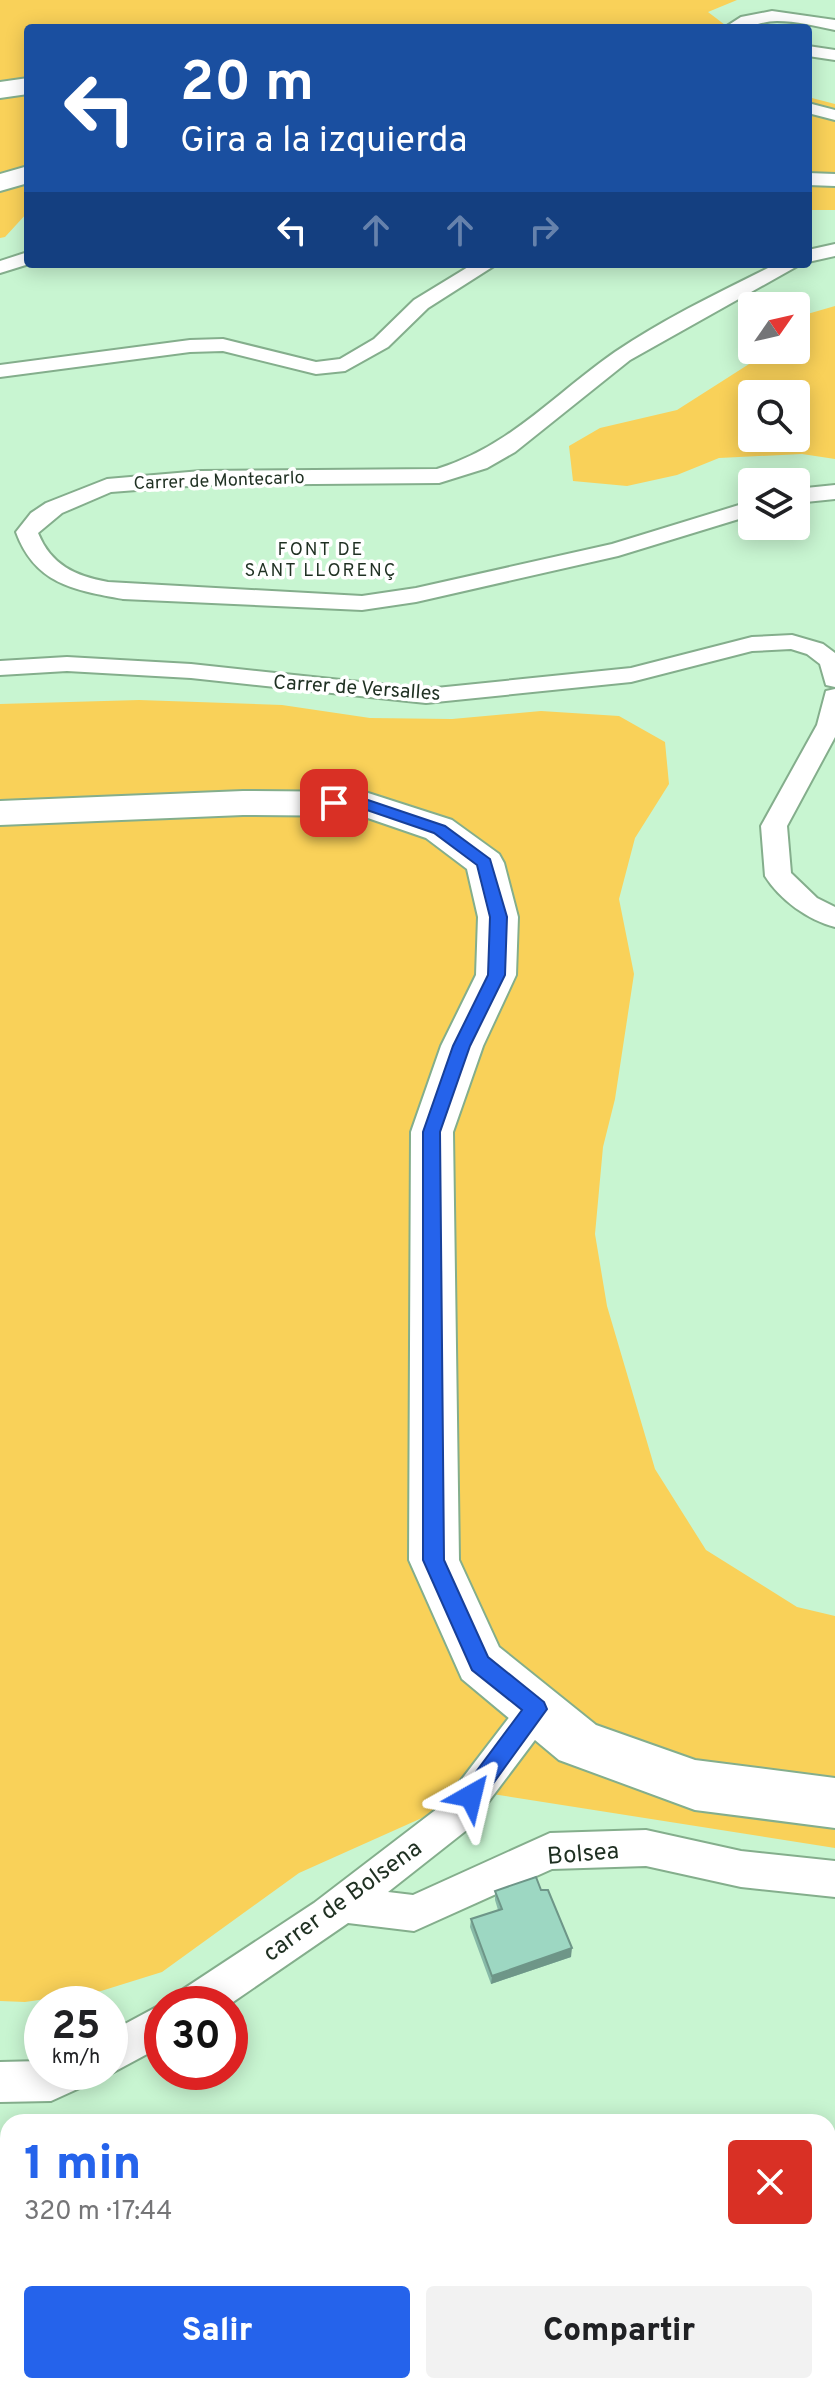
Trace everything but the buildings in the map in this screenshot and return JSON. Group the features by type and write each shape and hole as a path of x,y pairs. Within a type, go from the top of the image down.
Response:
{"main road":[{"path":"0,90 24,87"},
{"path":"0,183 24,175"},
{"path":"0,813 243,803 365,804 439,829 485,863 498,917 496,975 462,1046 432,1132 434,1560 480,1663 578,1743 695,1785 835,1803"}],"street":[{"path":"739,24 748,19 773,15 835,25"},
{"path":"812,52 835,55"},
{"path":"812,110 835,115"},
{"path":"812,179 835,180"},
{"path":"812,255 835,250"},
{"path":"0,267 24,259"},
{"path":"0,371 190,346 223,345 316,368 345,365 381,343 421,304 480,268"},
{"name":"Carrer de Montecarlo","path":"738,512 618,549 416,595 362,603 123,592 96,587 54,574 31,548 27,532 39,518 54,508 107,486 201,478 439,476 479,463 507,447 623,356 784,268"},
{"path":"810,495 835,492"},
{"name":"Carrer de Versalles","path":"0,668 67,664 191,671 426,696 631,675 752,644 792,642 815,649 831,661 835,680"},
{"path":"835,696 829,725 774,826 778,876 808,904 835,918"},
{"name":"carrer de Bolsena","path":"222,1986 342,1904 455,1817 537,1709"},
{"name":"Bolsea","path":"342,1904 414,1913 475,1882 550,1851 646,1848 741,1869 835,1879"},
{"path":"0,2082 24,2082"}],"shaded area":[{"path":"0,0 737,0 708,12 724,24 24,24 24,216 5,237 0,238"},
{"path":"812,98 835,104 835,210 812,210"},
{"path":"835,306 835,459 802,454 719,458 677,475 627,486 573,481 569,446 600,428 677,410 749,364 810,364 810,313"},
{"path":"139,700 282,705 370,718 452,719 541,711 619,716 665,742 669,784 635,838 619,899 634,974 615,1099 603,1147 595,1234 607,1306 655,1469 706,1550 797,1607 835,1616 835,1848 480,1792 299,1873 162,1972 117,1986 24,1986 24,2002 0,2001 0,704"}],"district":[{"name":"FONT DE SANT LLORENÇ","path":"321,559"}],"route":[{"path":"334,803 365,804 439,829 485,863 498,917 496,975 462,1046 432,1132 434,1560 480,1663 537,1709 471,1796"}]}
